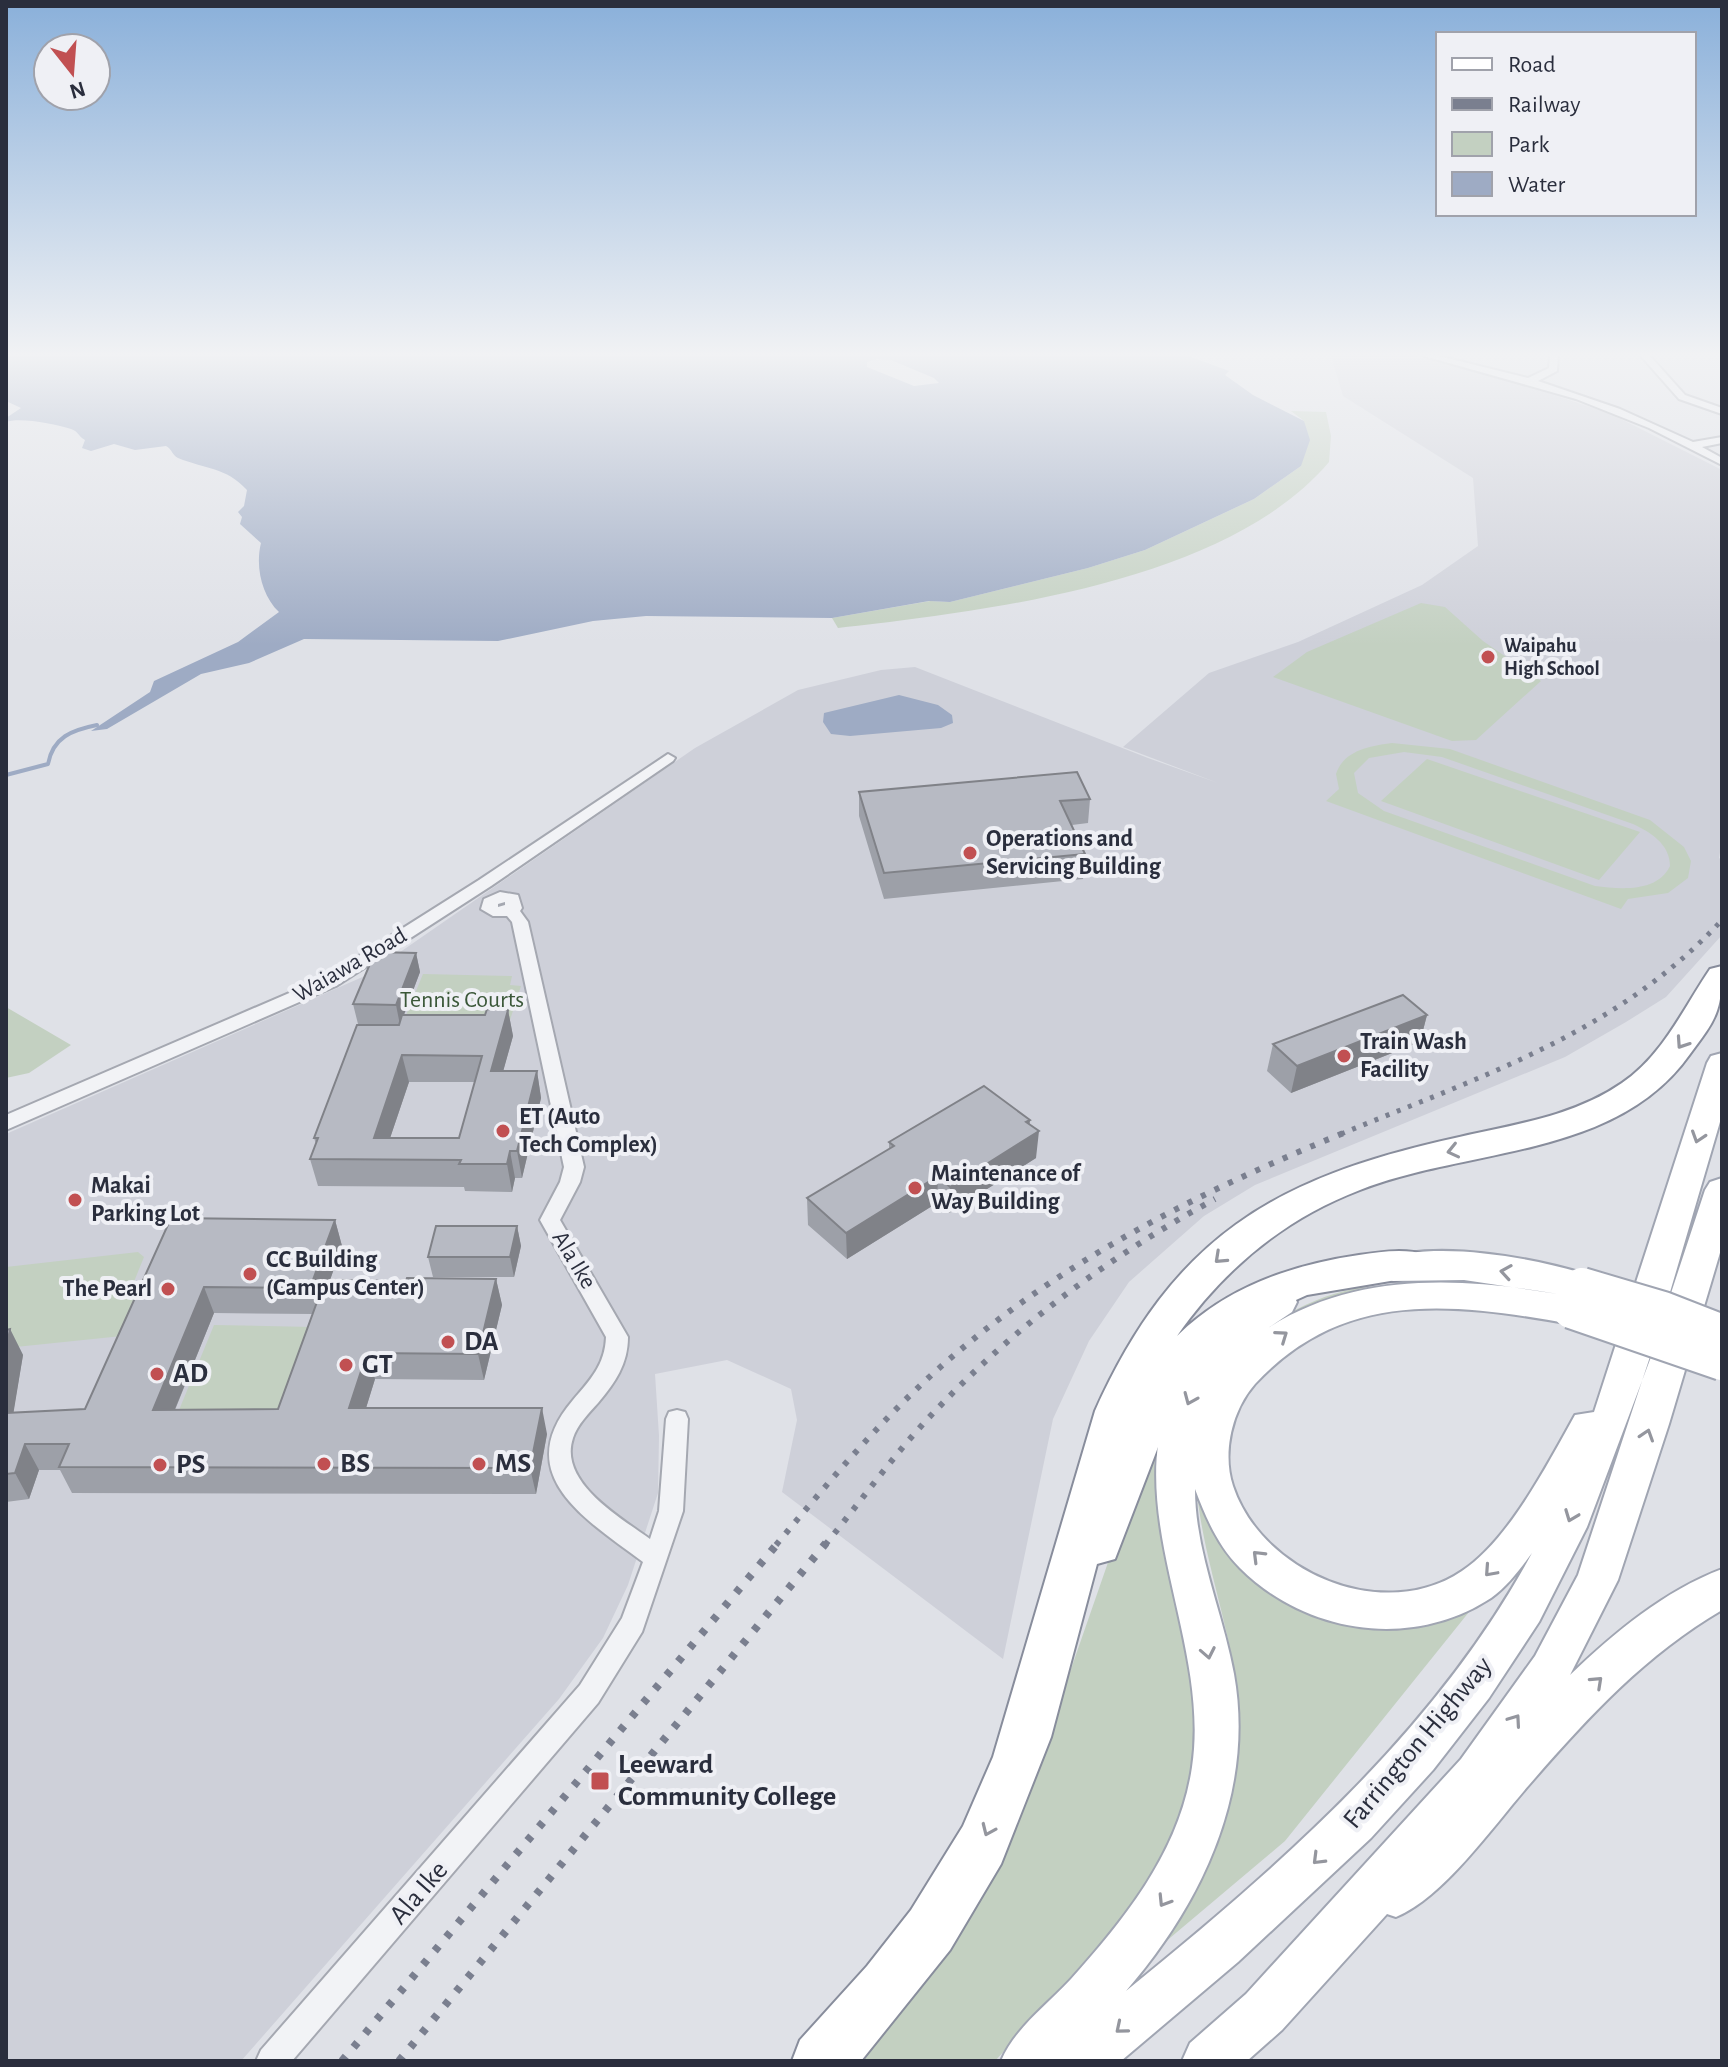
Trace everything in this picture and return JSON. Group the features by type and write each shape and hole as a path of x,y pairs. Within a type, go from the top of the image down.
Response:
{"highway":[{"path":"1018,1758 1117,1411 1131,1374 1173,1307 1231,1248 1296,1203 1383,1168 1550,1128 1608,1107 1633,1093 1672,1058 1722,976"},
{"path":"821,2061 853,2029 913,1953 981,1847 1018,1758 1149,1412 1172,1369 1210,1328 1236,1309 1275,1288 1365,1267 1412,1265"}],"main road":[{"name":"Farrington Highway","path":"1081,2061 1314,1864 1443,1722 1504,1640 1566,1528 1636,1340 1722,1063"},
{"path":"1264,2012 1477,1775 1550,1670 1597,1580 1722,1190"},
{"path":"1027,2061 1129,1951 1167,1898 1204,1819 1215,1766 1218,1726 1209,1657 1174,1511 1172,1476 1182,1419 1192,1392 1223,1345 1277,1303 1334,1280 1412,1265 1490,1269 1576,1298 1722,1362"},
{"path":"1636,1340 1572,1458 1530,1519 1480,1582 1461,1595 1415,1611 1382,1614 1351,1609 1297,1587 1263,1561 1235,1531 1213,1486 1209,1461 1216,1416 1245,1369 1283,1334 1340,1308 1395,1296 1576,1298 1663,1310 1722,1333"},
{"path":"1208,2061 1428,1864 1526,1751 1627,1653 1681,1610 1722,1588"}],"street":[{"name":"Waiawa Road","path":"6,1123 330,982 485,883 668,758"},
{"name":"Ala Ike","path":"511,910 520,922 574,1167 569,1187 552,1210 550,1220 617,1337 617,1356 609,1372 570,1421 559,1444 558,1457 574,1492 657,1558"},
{"name":"Ala Ike","path":"272,2061 589,1694 633,1624 657,1558 671,1511 677,1419"}],"shaded area":[{"path":"1433,452 1687,452 1722,470 1722,841 1719,858 1722,860 1722,935 1666,997 1565,1057 1255,1185 1204,1216 1129,1282 1089,1341 1053,1419 1003,1659 782,1492 797,1420 791,1389 727,1360 655,1374 659,1436 658,1493 628,1585 603,1638 559,1699 241,2061 6,2061 6,1134 367,975 695,748 798,690 881,670 915,667 1148,758 1218,783 1123,747 1209,673 1298,642 1422,585 1478,546 1473,478"}],"green space":[{"path":"1302,452 1330,452 1329,462 1285,503 1230,537 1168,563 1101,584 963,612 838,628 832,618 930,601 950,602 1088,568 1145,550 1254,499 1301,466"},
{"path":"1421,603 1445,607 1483,641 1541,681 1476,740 1452,741 1273,677 1307,652"},
{"path":"1392,743 1450,749 1650,820 1684,847 1691,861 1688,878 1668,893 1628,899 1621,909 1326,801 1339,789 1336,774 1345,759 1367,748","holes":["1404,752 1442,757 1633,824 1663,845 1670,866 1664,875 1647,885 1626,888 1595,886 1384,811 1358,793 1354,773 1369,758"]},
{"path":"1427,759 1640,832 1599,880 1381,801"},
{"name":"Tennis Courts","path":"423,974 512,976 510,985 521,986 510,1020 402,1025"},
{"path":"6,1007 71,1045 29,1073 6,1078"},
{"path":"138,1252 144,1257 129,1294 137,1300 122,1336 6,1348 6,1267"},
{"path":"1387,1281 1333,1299 1299,1315 1247,1352 1225,1384 1209,1429 1205,1458 1208,1486 1217,1512 1250,1558 1273,1578 1326,1608 1355,1619 1401,1626 1431,1622 1473,1607 1285,1841 1164,1943 1216,1844 1237,1764 1239,1735 1235,1677 1199,1509 1199,1443 1208,1412 1220,1383 1238,1357 1260,1334 1287,1315 1317,1300"},
{"path":"214,1325 313,1327 276,1433 170,1432"},
{"path":"1156,1453 1160,1524 1197,1693 1195,1755 1183,1808 1143,1900 995,2061 839,2061 1047,1738 1145,1456"}],"water":[{"path":"172,452 1306,452 1301,466 1254,499 1145,550 1088,568 950,602 929,601 832,618 646,616 593,621 498,641 304,639 249,663 201,674 107,729 91,731 150,692 154,681 238,642 279,612 268,598 261,580 261,543 240,524 242,517 238,512 244,506 247,490 223,473 178,458"},
{"path":"899,695 938,705 952,715 953,723 941,728 850,736 831,734 823,722 824,713"}],"building":[{"name":"Operations and Servicing Building","path":"1077,772 1090,799 1060,801 1085,854 884,873 859,792"},
{"path":"375,952 416,953 396,1005 353,1004"},
{"path":"1403,995 1427,1015 1297,1066 1273,1044"},
{"path":"487,1009 508,1010 491,1071 537,1071 517,1151 510,1151 507,1164 459,1164 461,1160 310,1159 318,1138 314,1138 357,1025 399,1025 402,1015 485,1015","holes":["402,1055 482,1056 459,1138 374,1138"]},
{"path":"984,1086 1030,1120 1026,1122 1039,1131 950,1187 938,1176 846,1233 807,1198 894,1146 889,1142"},
{"path":"171,1218 335,1220 310,1288 204,1287 153,1410 278,1409 325,1280 496,1279 478,1354 367,1353 349,1408 542,1408 530,1468 59,1467 69,1444 25,1444 15,1473 6,1474 6,1413 85,1409"},
{"path":"436,1226 517,1226 510,1257 428,1257"}],"waterway":[{"path":"6,775 48,764 54,747 65,736 97,725"}],"railway":[{"path":"1341,1134 1495,1071 1592,1022 1638,993 1681,959 1722,920"},
{"path":"776,1545 854,1454 915,1390 983,1331 1031,1296 1131,1233 1236,1180 1346,1132"},
{"path":"825,1545 923,1424 1001,1347 1103,1267 1215,1199"},
{"path":"342,2061 778,1543"},
{"path":"399,2061 826,1543"}],"place":[{"name":"Waipahu High School","path":"1488,657"},
{"name":"Operations and Servicing Building","path":"970,853"},
{"name":"Train Wash Facility","path":"1344,1056"},
{"name":"ET (Auto Tech Complex)","path":"503,1131"},
{"name":"Maintenance of Way Building","path":"915,1188"},
{"name":"Makai Parking Lot","path":"75,1200"},
{"name":"CC Building (Campus Center)","path":"250,1274"},
{"name":"The Pearl","path":"168,1289"},
{"name":"DA","path":"448,1342"},
{"name":"GT","path":"346,1365"},
{"name":"AD","path":"157,1374"},
{"name":"BS","path":"324,1464"},
{"name":"MS","path":"479,1464"},
{"name":"PS","path":"160,1465"},
{"name":"Leeward Community College","path":"600,1781"}]}
